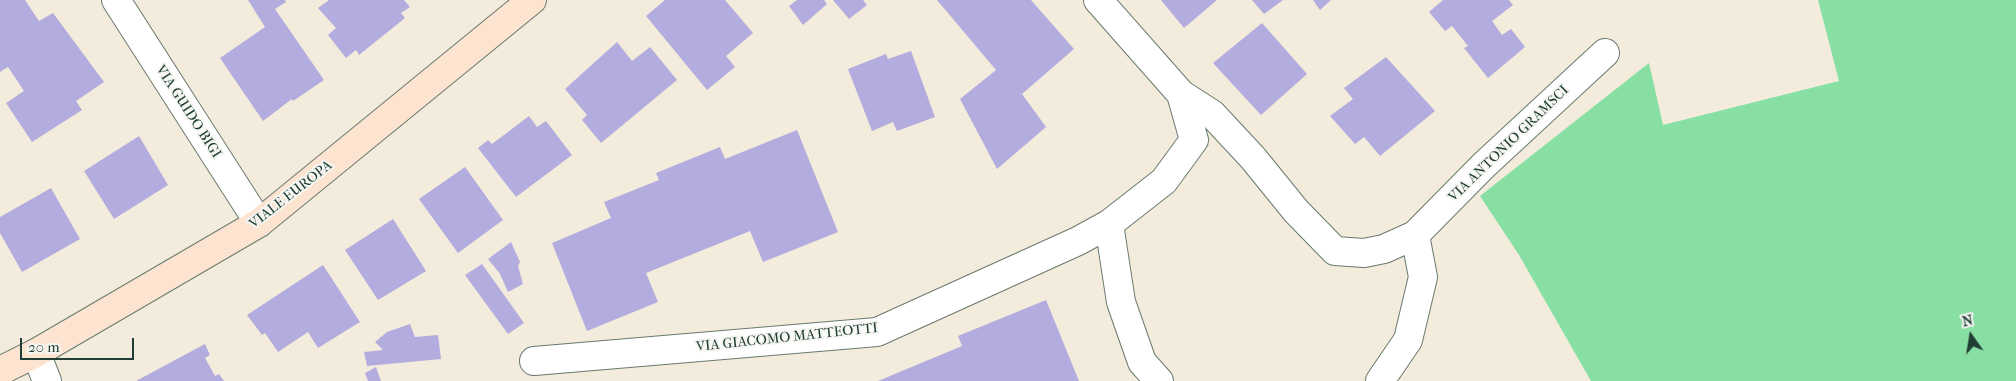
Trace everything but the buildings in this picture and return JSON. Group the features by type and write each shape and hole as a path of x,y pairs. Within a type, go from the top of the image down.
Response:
{"street":[{"name":"VIA GUIDO BIGI","path":"116,0 259,223"},
{"name":"VIALE EUROPA","path":"0,371 36,353 259,223 532,0"},
{"path":"1098,0 1181,94 1212,114 1253,158 1296,211 1335,251 1364,253 1384,249 1415,236 1423,277 1408,340 1380,381"},
{"name":"VIA ANTONIO GRAMSCI","path":"1415,236 1484,166 1605,53"},
{"name":"VIA GIACOMO MATTEOTTI","path":"534,361 877,332 1078,241 1109,224 1164,181 1194,140 1181,94"},
{"path":"1109,224 1120,302 1142,362 1159,381"},
{"path":"36,353 47,381"}],"green space":[{"path":"1818,0 2016,0 2016,381 1591,381 1519,255 1480,196 1649,63 1663,125 1839,81"}]}
